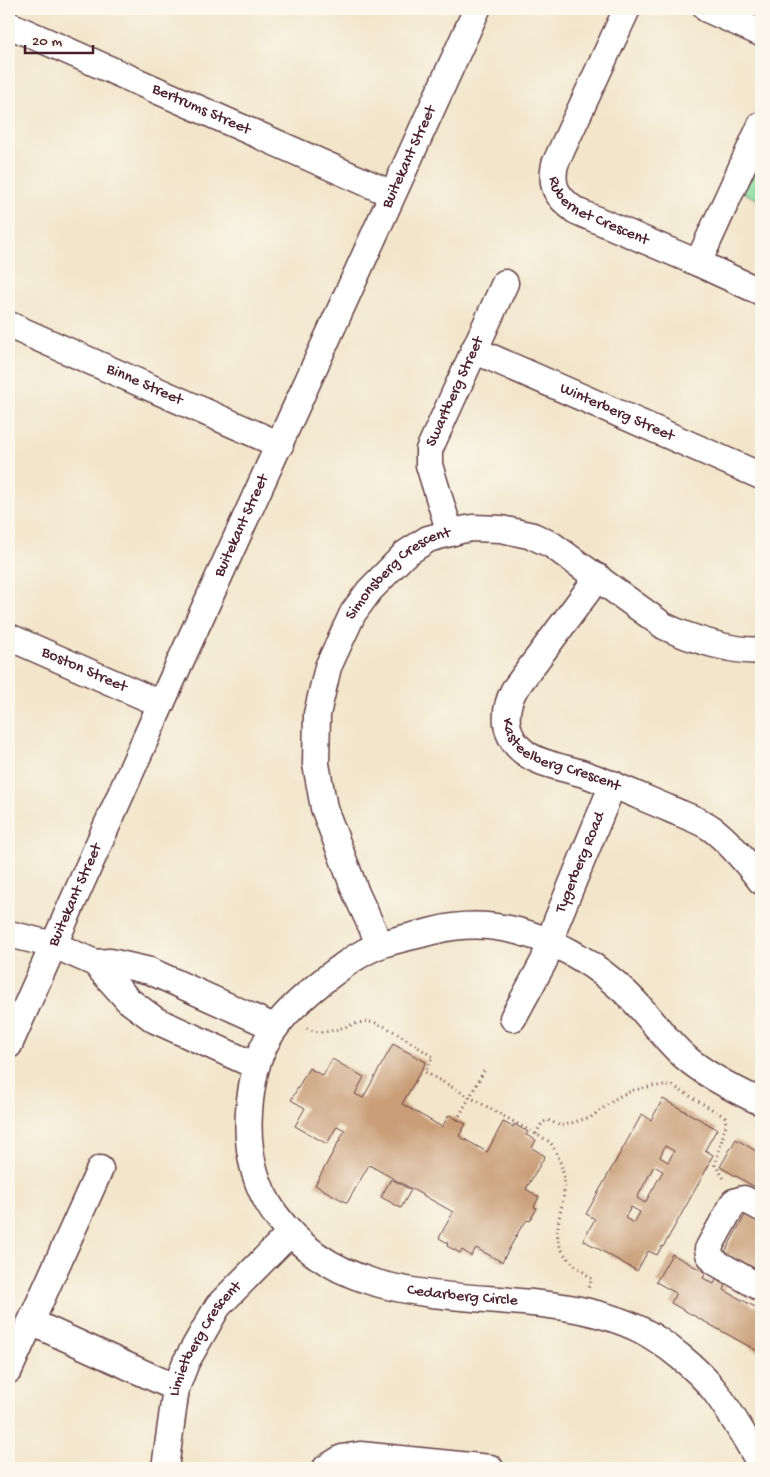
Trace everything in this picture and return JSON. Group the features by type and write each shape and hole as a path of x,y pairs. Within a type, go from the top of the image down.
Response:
{"street":[{"name":"Buitekant Street","path":"9,1045 161,704 477,9"},
{"name":"Rubernet Crescent","path":"627,9 555,164 553,177 555,190 564,202 576,211 761,292"},
{"path":"707,9 761,33"},
{"name":"Bertrums Street","path":"9,25 392,194"},
{"path":"698,263 761,125"},
{"name":"Swartberg Street","path":"450,533 429,465 429,450 505,283"},
{"name":"Binne Street","path":"9,326 280,444"},
{"name":"Winterberg Street","path":"474,350 761,476"},
{"name":"Simonsberg Crescent","path":"380,945 352,884 324,808 316,764 318,714 328,667 353,613 363,598 405,554 428,539 473,528 517,531 552,545 658,622 679,633 731,648 761,650"},
{"name":"Kasteelberg Crescent","path":"598,577 514,690 507,708 506,718 511,737 517,746 530,756 613,784 710,827 761,879"},
{"name":"Boston Street","path":"9,637 161,704"},
{"name":"Tygerberg Road","path":"513,1018 544,961 549,942 613,784"},
{"name":"Cedarberg Circle","path":"761,1102 696,1066 675,1048 625,992 566,949 536,936 509,929 472,925 441,929 380,945 343,965 298,1002 280,1021 260,1053 252,1084 248,1126 252,1164 265,1198 290,1233 308,1249 329,1263 364,1279 393,1287 454,1298 564,1306 579,1309 642,1330 664,1344 704,1378 720,1398 761,1465"},
{"path":"9,934 54,945 95,963 128,1000 155,1020 256,1066"},
{"path":"95,963 110,962 150,971 200,994 280,1021"},
{"path":"181,1032 200,994"},
{"path":"9,1370 100,1169"},
{"path":"750,1204 731,1206 708,1249 715,1262 761,1288"},
{"name":"Limietberg Crescent","path":"165,1468 176,1388 186,1362 218,1306 290,1233"},
{"path":"30,1322 176,1388"},
{"path":"326,1468 342,1458 360,1455 490,1468"}],"path":[{"path":"280,1021 314,1032 327,1032 361,1024 375,1023 433,1057 425,1072 550,1142 558,1155 562,1169 564,1192 558,1228 559,1244 567,1257 592,1280 579,1309"},
{"path":"457,1120 484,1071"},
{"path":"536,1134 542,1123 548,1120 561,1126 591,1117 618,1097 634,1090 652,1086 673,1086 725,1117 726,1125 715,1165 750,1204"}],"green space":[{"path":"732,9 761,9 761,22"},
{"path":"761,147 761,201 741,192"}],"building":[{"path":"393,1044 426,1062 402,1104 442,1127 449,1115 466,1124 459,1136 487,1152 503,1122 513,1127 514,1124 528,1132 526,1135 536,1140 532,1148 545,1156 526,1189 539,1197 534,1207 537,1208 530,1221 527,1220 520,1229 502,1262 476,1248 471,1256 462,1250 460,1253 447,1246 448,1243 439,1238 453,1212 369,1165 347,1203 315,1185 345,1130 337,1126 327,1144 295,1126 305,1108 291,1100 309,1068 323,1076 332,1059 364,1077 355,1094 363,1098"},
{"path":"663,1099 717,1129 705,1150 713,1155 710,1163 663,1247 657,1255 648,1251 637,1271 583,1240 595,1219 586,1214 642,1114 651,1120","holes":["665,1146 674,1151 668,1162 660,1157","654,1166 663,1171 645,1203 637,1198","631,1207 640,1212 634,1223 625,1218"]},
{"path":"736,1139 756,1151 761,1141 761,1184 757,1181 755,1187 720,1167"},
{"path":"391,1179 411,1190 401,1208 381,1197"},
{"path":"746,1213 761,1222 761,1272 725,1252"},
{"path":"672,1254 706,1273 703,1278 714,1284 716,1280 726,1285 724,1290 755,1307 757,1303 761,1305 761,1353 671,1303 676,1293 656,1282"}]}
